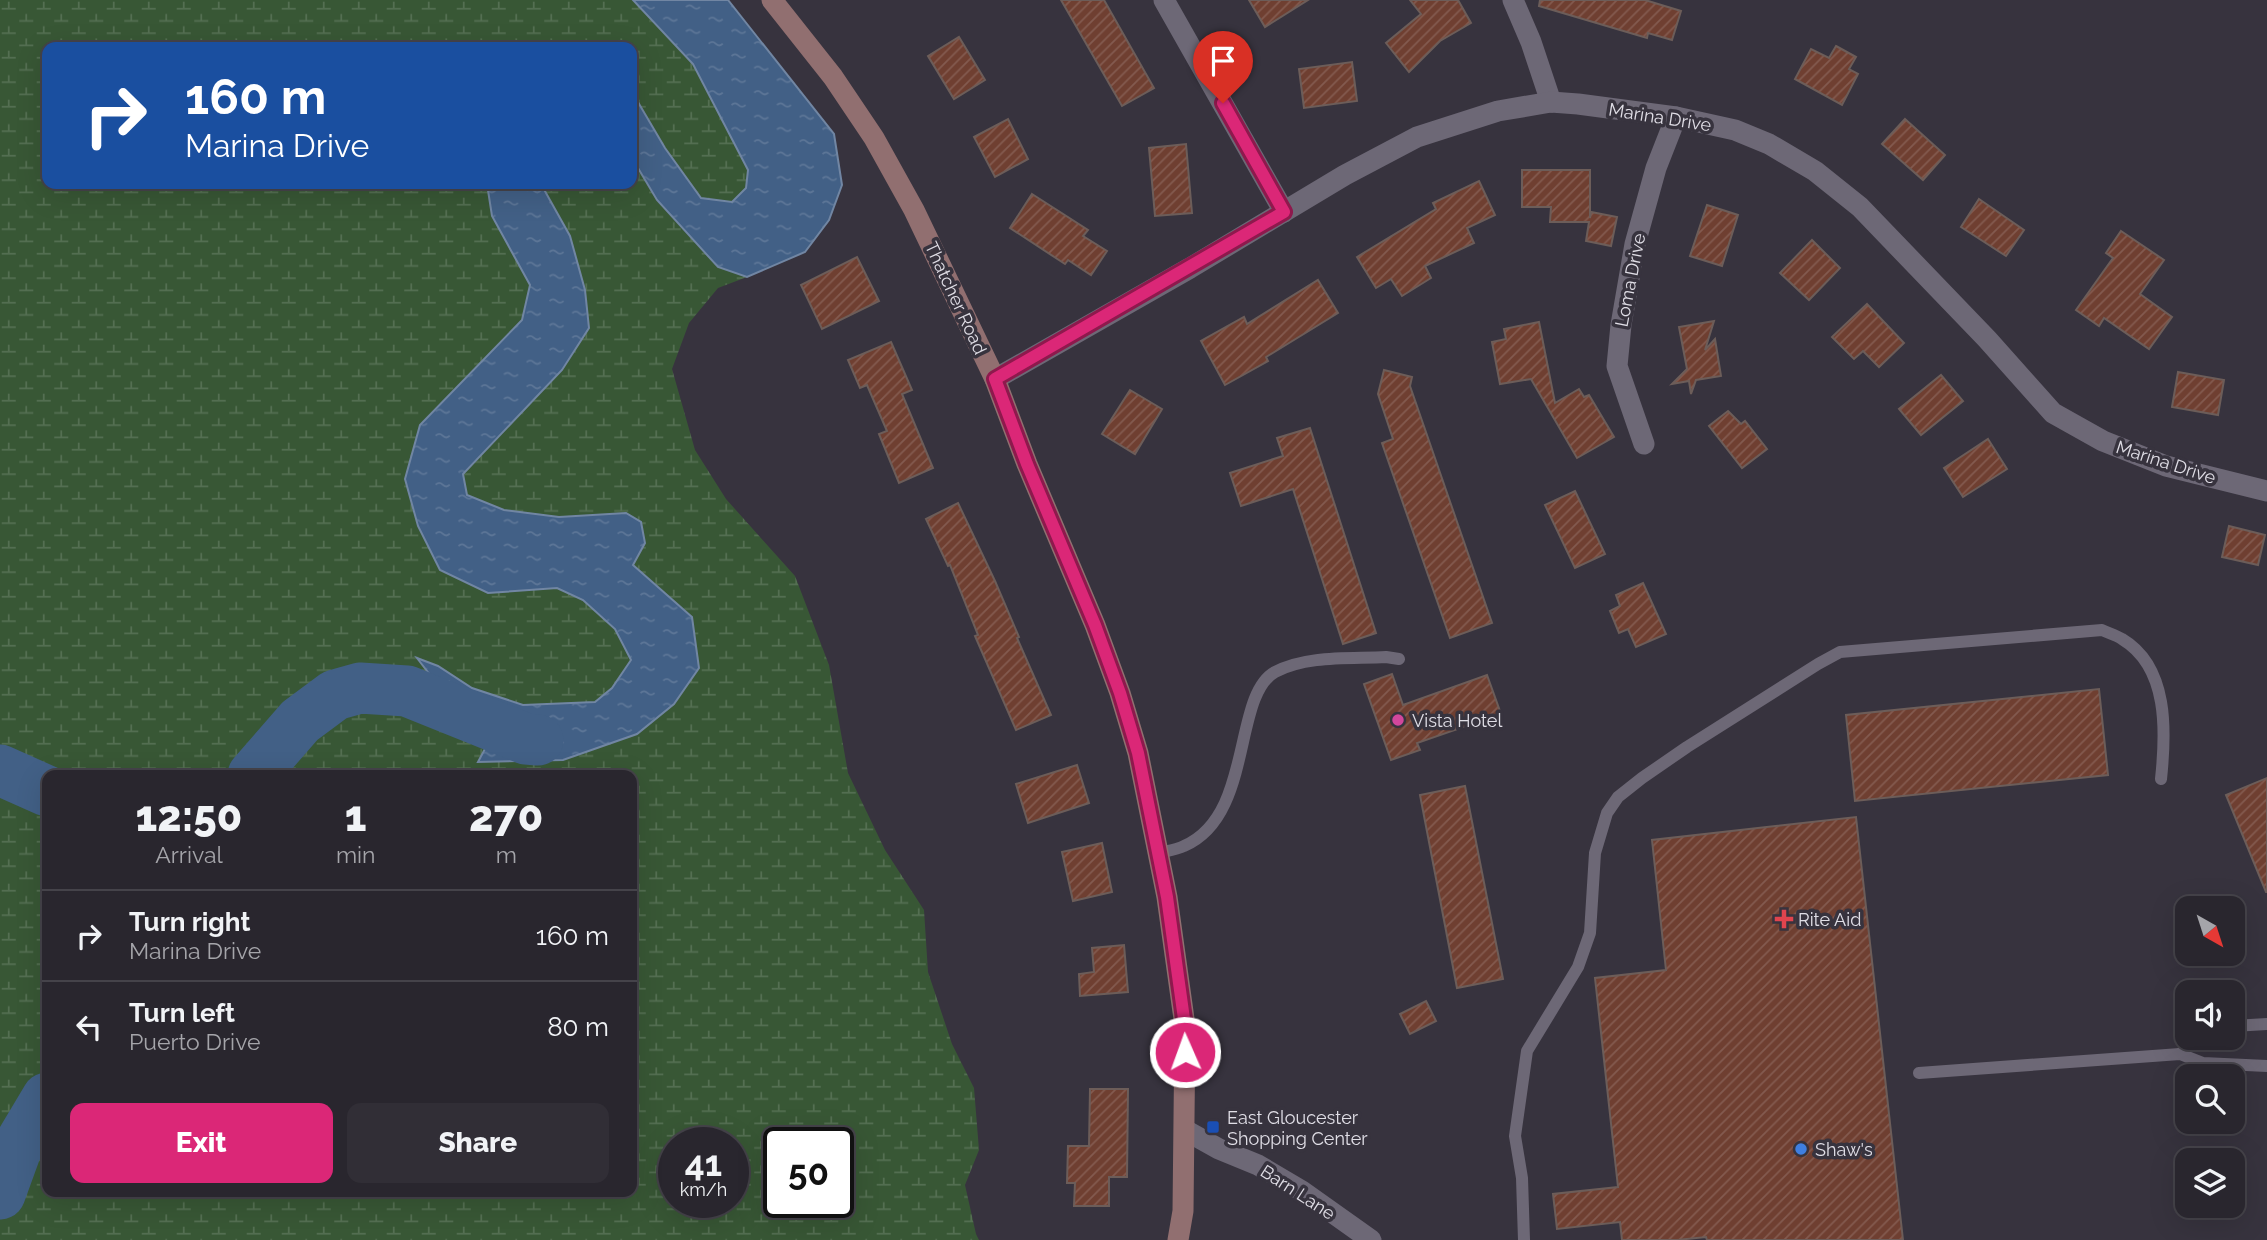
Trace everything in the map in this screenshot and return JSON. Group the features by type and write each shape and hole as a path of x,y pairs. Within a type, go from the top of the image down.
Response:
{"main road":[{"name":"Thatcher Road","path":"772,0 833,78 874,138 914,210 995,379 1120,693 1138,753 1167,897 1185,1026 1183,1211 1178,1240"}],"street":[{"path":"1164,0 1284,212"},
{"path":"1513,0 1531,42 1551,102"},
{"name":"Marina Drive","path":"995,379 1345,175 1417,137 1498,111 1551,102 1676,117 1735,130 1769,144 1815,171 1851,200 1987,340 2053,413 2103,441 2166,466 2267,491"},
{"name":"Loma Drive","path":"1644,444 1616,366 1635,244 1656,168 1676,117"},
{"name":"Barn Lane","path":"1185,1129 1219,1149 1258,1165 1301,1191 1371,1240"}],"lane":[{"path":"1524,1240 1522,1178 1515,1136 1527,1051 1578,967 1590,933 1595,853 1607,813 1618,797 1642,778 1741,712 1840,652 2102,630 2123,639 2142,656 2154,675 2160,691 2163,727 2161,779"},
{"path":"1158,853 1185,846 1201,835 1219,815 1236,776 1254,699 1263,682 1275,672 1303,663 1386,657 1399,659"},
{"path":"2245,1025 2267,1024"},
{"path":"2180,1054 2184,1050"},
{"path":"1919,1073 2180,1054 2203,1063 2267,1066"}],"green space":[{"path":"0,0 633,0 693,64 748,170 746,188 732,202 701,198 665,148 637,100 637,42 42,42 42,189 488,189 493,216 530,285 522,320 475,370 405,479 418,526 440,570 488,593 557,588 583,600 615,629 632,660 612,688 595,702 555,705 523,705 472,688 438,666 454,706 491,727 479,762 563,760 691,617 633,564 645,543 625,513 559,517 504,510 467,495 463,474 562,370 589,328 585,290 570,236 544,189 637,189 637,167 657,201 718,267 747,277 718,288 689,323 672,369 695,450 726,499 795,576 829,665 848,773 885,850 924,910 928,972 952,1044 974,1088 979,1150 965,1185 979,1240 0,1240 0,1184 18,1146 0,1134"}],"water":[{"path":"633,0 728,0 834,134 842,185 829,220 805,252 747,277 718,267 657,200 637,166 637,100 665,148 701,198 732,202 746,188 748,170 693,64"},
{"path":"488,189 544,189 570,236 585,290 589,328 562,370 463,474 467,495 504,510 559,517 626,513 641,522 645,543 633,565 692,617 699,668 674,704 637,734 563,760 478,762 486,747 491,727 454,706 417,658 438,666 472,688 523,705 595,702 612,688 631,660 615,629 583,600 557,588 488,593 440,570 418,526 405,479 420,425 522,320 530,285 492,216"}],"building":[{"path":"1061,0 1104,0 1154,88 1122,106"},
{"path":"1249,0 1308,0 1265,27"},
{"path":"1410,0 1458,0 1471,23 1440,41 1409,72 1386,43 1421,14"},
{"path":"1540,0 1645,0 1681,11 1672,40 1648,33 1647,38 1539,6"},
{"path":"959,37 985,80 954,99 928,56"},
{"path":"1836,46 1856,57 1849,69 1858,74 1842,105 1795,79 1811,49 1829,58"},
{"path":"1352,62 1357,101 1304,108 1299,69"},
{"path":"1008,119 1028,159 995,177 974,137"},
{"path":"1905,119 1945,155 1923,180 1882,144"},
{"path":"1186,144 1192,213 1155,216 1149,148"},
{"path":"1522,170 1590,170 1590,218 1591,212 1617,217 1611,246 1586,241 1589,222 1550,222 1551,207 1522,207"},
{"path":"1479,181 1495,215 1467,228 1474,243 1425,266 1431,278 1402,296 1391,279 1376,288 1357,257 1436,209 1433,203"},
{"path":"1032,194 1088,230 1083,236 1107,251 1091,275 1068,260 1065,264 1010,228"},
{"path":"1979,199 2024,230 2006,256 1961,227"},
{"path":"1707,205 1738,215 1722,266 1690,256"},
{"path":"2121,231 2164,260 2140,294 2172,317 2149,349 2104,318 2099,326 2076,310 2113,258 2106,253"},
{"path":"1812,240 1840,268 1809,300 1780,273"},
{"path":"857,257 879,301 822,329 801,285"},
{"path":"1318,280 1338,313 1266,357 1268,361 1225,385 1201,341 1244,317 1247,324"},
{"path":"1867,304 1904,343 1879,367 1863,351 1854,359 1832,337"},
{"path":"1714,321 1705,350 1715,339 1721,376 1696,380 1691,394 1689,381 1672,384 1687,369 1679,327"},
{"path":"1539,322 1555,403 1579,389 1584,397 1589,395 1614,437 1577,458 1531,379 1500,384 1492,342 1506,339 1504,329"},
{"path":"891,342 912,390 902,394 933,468 899,483 879,434 887,431 867,385 860,388 848,360"},
{"path":"1384,370 1412,377 1410,386 1492,623 1450,638 1382,443 1393,439 1378,394"},
{"path":"2178,372 2224,380 2218,415 2172,407"},
{"path":"1941,375 1963,401 1921,435 1899,409"},
{"path":"1130,390 1162,409 1135,454 1102,434"},
{"path":"1728,411 1741,424 1745,421 1767,449 1742,468 1709,426"},
{"path":"1310,428 1376,633 1343,644 1293,489 1241,506 1230,473 1283,456 1277,438"},
{"path":"1988,439 2007,469 1963,497 1944,468"},
{"path":"1575,491 1605,554 1575,568 1545,505"},
{"path":"958,503 995,581 1051,715 1016,730 975,636 978,635 950,565 948,566 926,519"},
{"path":"2229,526 2265,535 2258,565 2222,557"},
{"path":"1643,583 1666,634 1636,647 1628,629 1619,633 1610,611 1620,606 1616,595"},
{"path":"1392,674 1403,705 1487,675 1501,714 1417,743 1420,750 1391,760 1364,684"},
{"path":"2099,689 2108,775 1855,801 1846,715"},
{"path":"1077,765 1089,803 1028,823 1016,784"},
{"path":"2267,778 2267,892 2266,892 2226,795"},
{"path":"1465,786 1503,979 1457,988 1420,795"},
{"path":"1856,817 1903,1240 1707,1240 1706,1237 1622,1240 1620,1222 1557,1229 1553,1194 1618,1187 1595,978 1666,970 1652,840"},
{"path":"1102,843 1112,892 1073,901 1062,852"},
{"path":"1124,945 1128,992 1080,996 1079,974 1094,972 1092,948"},
{"path":"1426,1001 1436,1021 1410,1034 1400,1014"},
{"path":"1090,1089 1128,1089 1127,1177 1109,1177 1109,1206 1074,1206 1075,1183 1067,1183 1068,1146 1089,1146"}],"waterway":[{"path":"257,770 300,721 335,695 360,688 407,691 526,739 538,740"},
{"path":"0,770 42,789"},
{"path":"0,1194 16,1150 42,1106"}],"place":[{"name":"Vista Hotel","path":"1398,720"},
{"name":"Rite Aid","path":"1784,919"},
{"name":"East Gloucester Shopping Center","path":"1213,1127"},
{"name":"Shaw's","path":"1801,1149"}],"route":[{"path":"1185,1052 1185,1026 1167,897 1138,753 1095,625 1027,464 995,379 1284,212 1223,103"}]}
